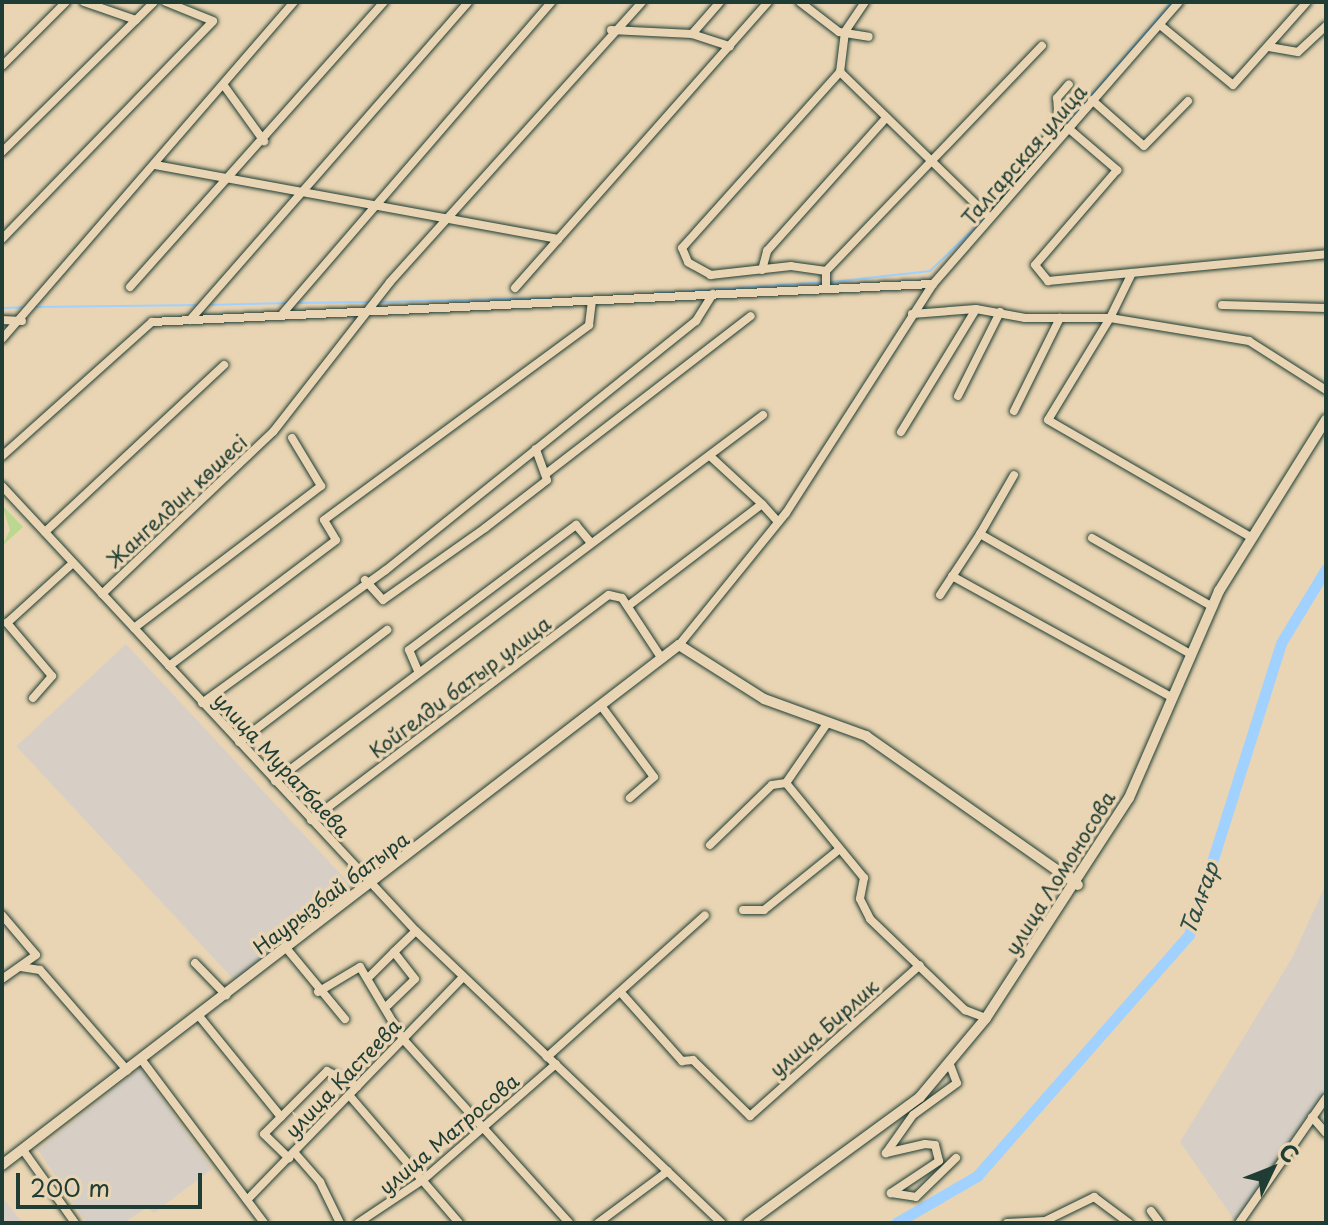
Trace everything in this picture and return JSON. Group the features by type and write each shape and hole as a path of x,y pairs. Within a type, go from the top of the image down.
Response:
{"main road":[{"name":"улица Ломоносова","path":"748,1223 920,1097 950,1065 986,1018 1078,885 1129,798 1213,607 1326,420"},
{"name":"Наурызбай батыра","path":"2,1165 372,885 679,645"},
{"path":"679,645 764,699 826,725 866,736 1078,885"}],"street":[{"path":"2,66 66,2"},
{"path":"84,2 136,20"},
{"path":"2,152 154,2"},
{"path":"2,239 213,21 166,2"},
{"path":"2,339 22,321 225,87 294,2"},
{"path":"130,287 264,141 384,2"},
{"path":"190,320 468,2"},
{"path":"287,307 551,2"},
{"name":"Жангелдин көшесі","path":"102,594 273,432 371,305 611,30 642,2"},
{"path":"692,34 720,2"},
{"path":"515,288 768,2"},
{"path":"800,2 845,32 869,37"},
{"path":"865,2 845,32 840,72 682,248 701,272 762,270 826,280 933,284"},
{"name":"Талгарская улица","path":"679,645 778,522 933,284 987,215 1179,2"},
{"path":"1160,25 1233,85 1307,2"},
{"path":"1269,47 1298,52 1326,26"},
{"path":"611,30 692,34 730,46"},
{"path":"2,456 139,329 287,307 592,301 713,294 826,280 1042,46"},
{"path":"840,72 987,215 1059,125 1057,98 1069,84"},
{"path":"225,87 264,141"},
{"path":"1092,100 1144,146 1188,101"},
{"path":"762,270 767,251 886,118"},
{"path":"1068,128 1117,170 1034,268 1059,284 1132,273 1326,254"},
{"path":"155,165 305,190 444,221 558,239"},
{"path":"1132,273 1110,318 1048,420 1252,538"},
{"path":"202,703 536,449 696,321 713,294"},
{"path":"169,666 336,540 324,520 589,325 592,301"},
{"path":"1222,305 1326,308"},
{"path":"912,314 976,309 1060,318 1110,318 1249,341 1326,390"},
{"path":"901,432 976,309"},
{"path":"958,396 1000,312"},
{"path":"365,580 383,600 751,316"},
{"path":"1014,411 1060,318"},
{"path":"2,320 22,321"},
{"path":"45,532 224,365"},
{"path":"275,781 763,415"},
{"path":"134,628 321,486 292,438"},
{"path":"536,449 547,473"},
{"path":"710,456 778,522"},
{"path":"940,595 1014,475"},
{"name":"улица Муратбаева","path":"2,486 416,931 722,1223"},
{"path":"662,659 628,606 762,504"},
{"path":"418,671 409,650 564,534 581,525 591,543"},
{"path":"980,534 1192,655"},
{"path":"1092,538 1213,607"},
{"path":"33,698 52,676 5,625 73,563"},
{"path":"952,576 1173,698"},
{"name":"Койгелди батыр улица","path":"311,820 609,595 628,606"},
{"path":"239,742 387,630"},
{"path":"602,707 654,777 630,798"},
{"path":"710,845 772,785 786,783 826,725"},
{"path":"786,783 864,878 860,899 870,919 965,1010 986,1018"},
{"path":"743,910 764,910 840,849"},
{"path":"2,915 36,955 2,979"},
{"path":"547,1057 623,995 705,915"},
{"path":"368,978 416,931"},
{"path":"287,949 318,992 345,1019"},
{"path":"388,1005 415,979 394,952"},
{"path":"195,963 226,995"},
{"name":"улица Бирлик","path":"623,995 682,1061 693,1060 750,1116 920,965"},
{"path":"21,967 40,970 127,1070"},
{"path":"318,992 360,967 388,1005 403,1039 486,1126 569,1223"},
{"name":"улица Кастеева","path":"247,1200 463,977"},
{"path":"199,1016 281,1117"},
{"path":"141,1059 264,1223"},
{"name":"улица Матросова","path":"358,1223 424,1179 556,1064"},
{"path":"950,1065 957,1083 913,1115 886,1153 925,1144 935,1145 939,1161 891,1193 916,1197 956,1158"},
{"path":"340,1223 291,1155 264,1134 327,1071 357,1086"},
{"path":"349,1095 459,1223"},
{"path":"1239,1223 1326,1098"},
{"path":"1312,1117 1326,1133"},
{"path":"23,1150 75,1223"},
{"path":"598,1223 668,1171"},
{"path":"1007,1223 1045,1221 1094,1197 1129,1223"},
{"path":"1151,1211 1160,1223"}],"shaded area":[{"path":"126,644 351,885 241,988 16,746"},
{"path":"1326,884 1326,1091 1235,1221 1180,1142 1292,958"},
{"path":"140,1068 212,1169 154,1213 147,1207 124,1223 87,1223 38,1150"},
{"path":"2,1197 23,1223 2,1223"}],"green space":[{"path":"2,505 23,527 2,546 10,530"}],"waterway":[{"path":"989,213 1172,2"},
{"path":"831,282 930,271 985,218"},
{"path":"635,295 824,282"},
{"path":"379,302 557,298"},
{"path":"295,303 369,302"},
{"path":"207,305 289,303"},
{"path":"35,307 201,305"},
{"path":"2,308 25,307"},
{"name":"Талғар","path":"896,1223 977,1176 1189,935 1281,643 1326,569"}]}
